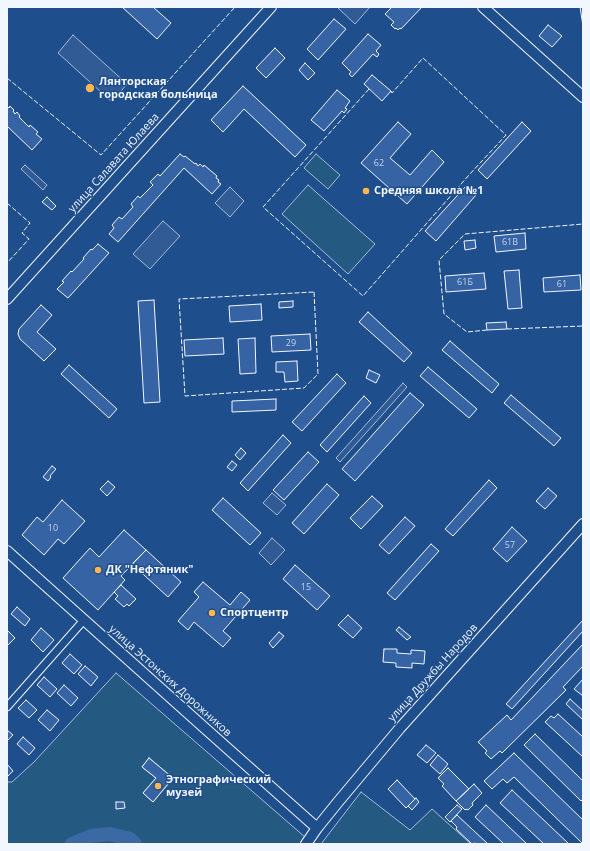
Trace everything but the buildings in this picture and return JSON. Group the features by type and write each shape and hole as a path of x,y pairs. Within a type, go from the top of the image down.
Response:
{"main road":[{"name":"улица Салавата Юлаева","path":"7,299 271,7"},
{"path":"484,7 583,97"},
{"name":"улица Дружбы Народов","path":"306,844 317,828 404,723 583,524"},
{"name":"улица Эстонских Дорожников","path":"7,551 317,828"}],"street":[{"path":"7,707 84,620"}],"shaded area":[{"path":"337,7 370,7 355,24"},
{"path":"73,35 127,84 112,102 58,53"},
{"path":"316,154 340,175 328,189 304,168"},
{"path":"25,165 47,185 43,190 21,169"},
{"path":"308,185 375,244 348,274 282,214"},
{"path":"230,187 244,201 230,217 215,203"},
{"path":"163,221 180,236 150,269 133,254"},
{"path":"403,383 407,387 340,462 336,458"},
{"path":"272,493 286,505 277,515 263,503"},
{"path":"272,538 285,550 271,565 259,553"},
{"path":"116,673 313,844 7,844 7,782 12,782 34,762","holes":["149,758 173,778 153,802 143,793 156,778 142,767"]},
{"path":"361,792 410,830 432,809 471,844 321,844"}],"waterway":[{"path":"72,844 91,836 110,834 130,839 135,844"}],"fence":[{"path":"7,78 101,155 235,7"},
{"path":"369,89 263,207 363,296 506,135 423,58 392,93 391,91"},
{"path":"7,203 30,223 22,233 29,239 7,263"},
{"path":"487,330 467,332 444,314 439,260 465,234 583,224"},
{"path":"314,292 318,374 304,388 185,396 179,299 314,292"},
{"path":"507,329 583,326"}],"place":[{"name":"Лянторская городская больница","path":"90,88"},
{"name":"Средняя школа №1","path":"366,191"},
{"name":"ДК \"Нефтяник\"","path":"98,570"},
{"name":"Спортцентр","path":"212,613"},
{"name":"Этнографический музей","path":"158,786"}]}
